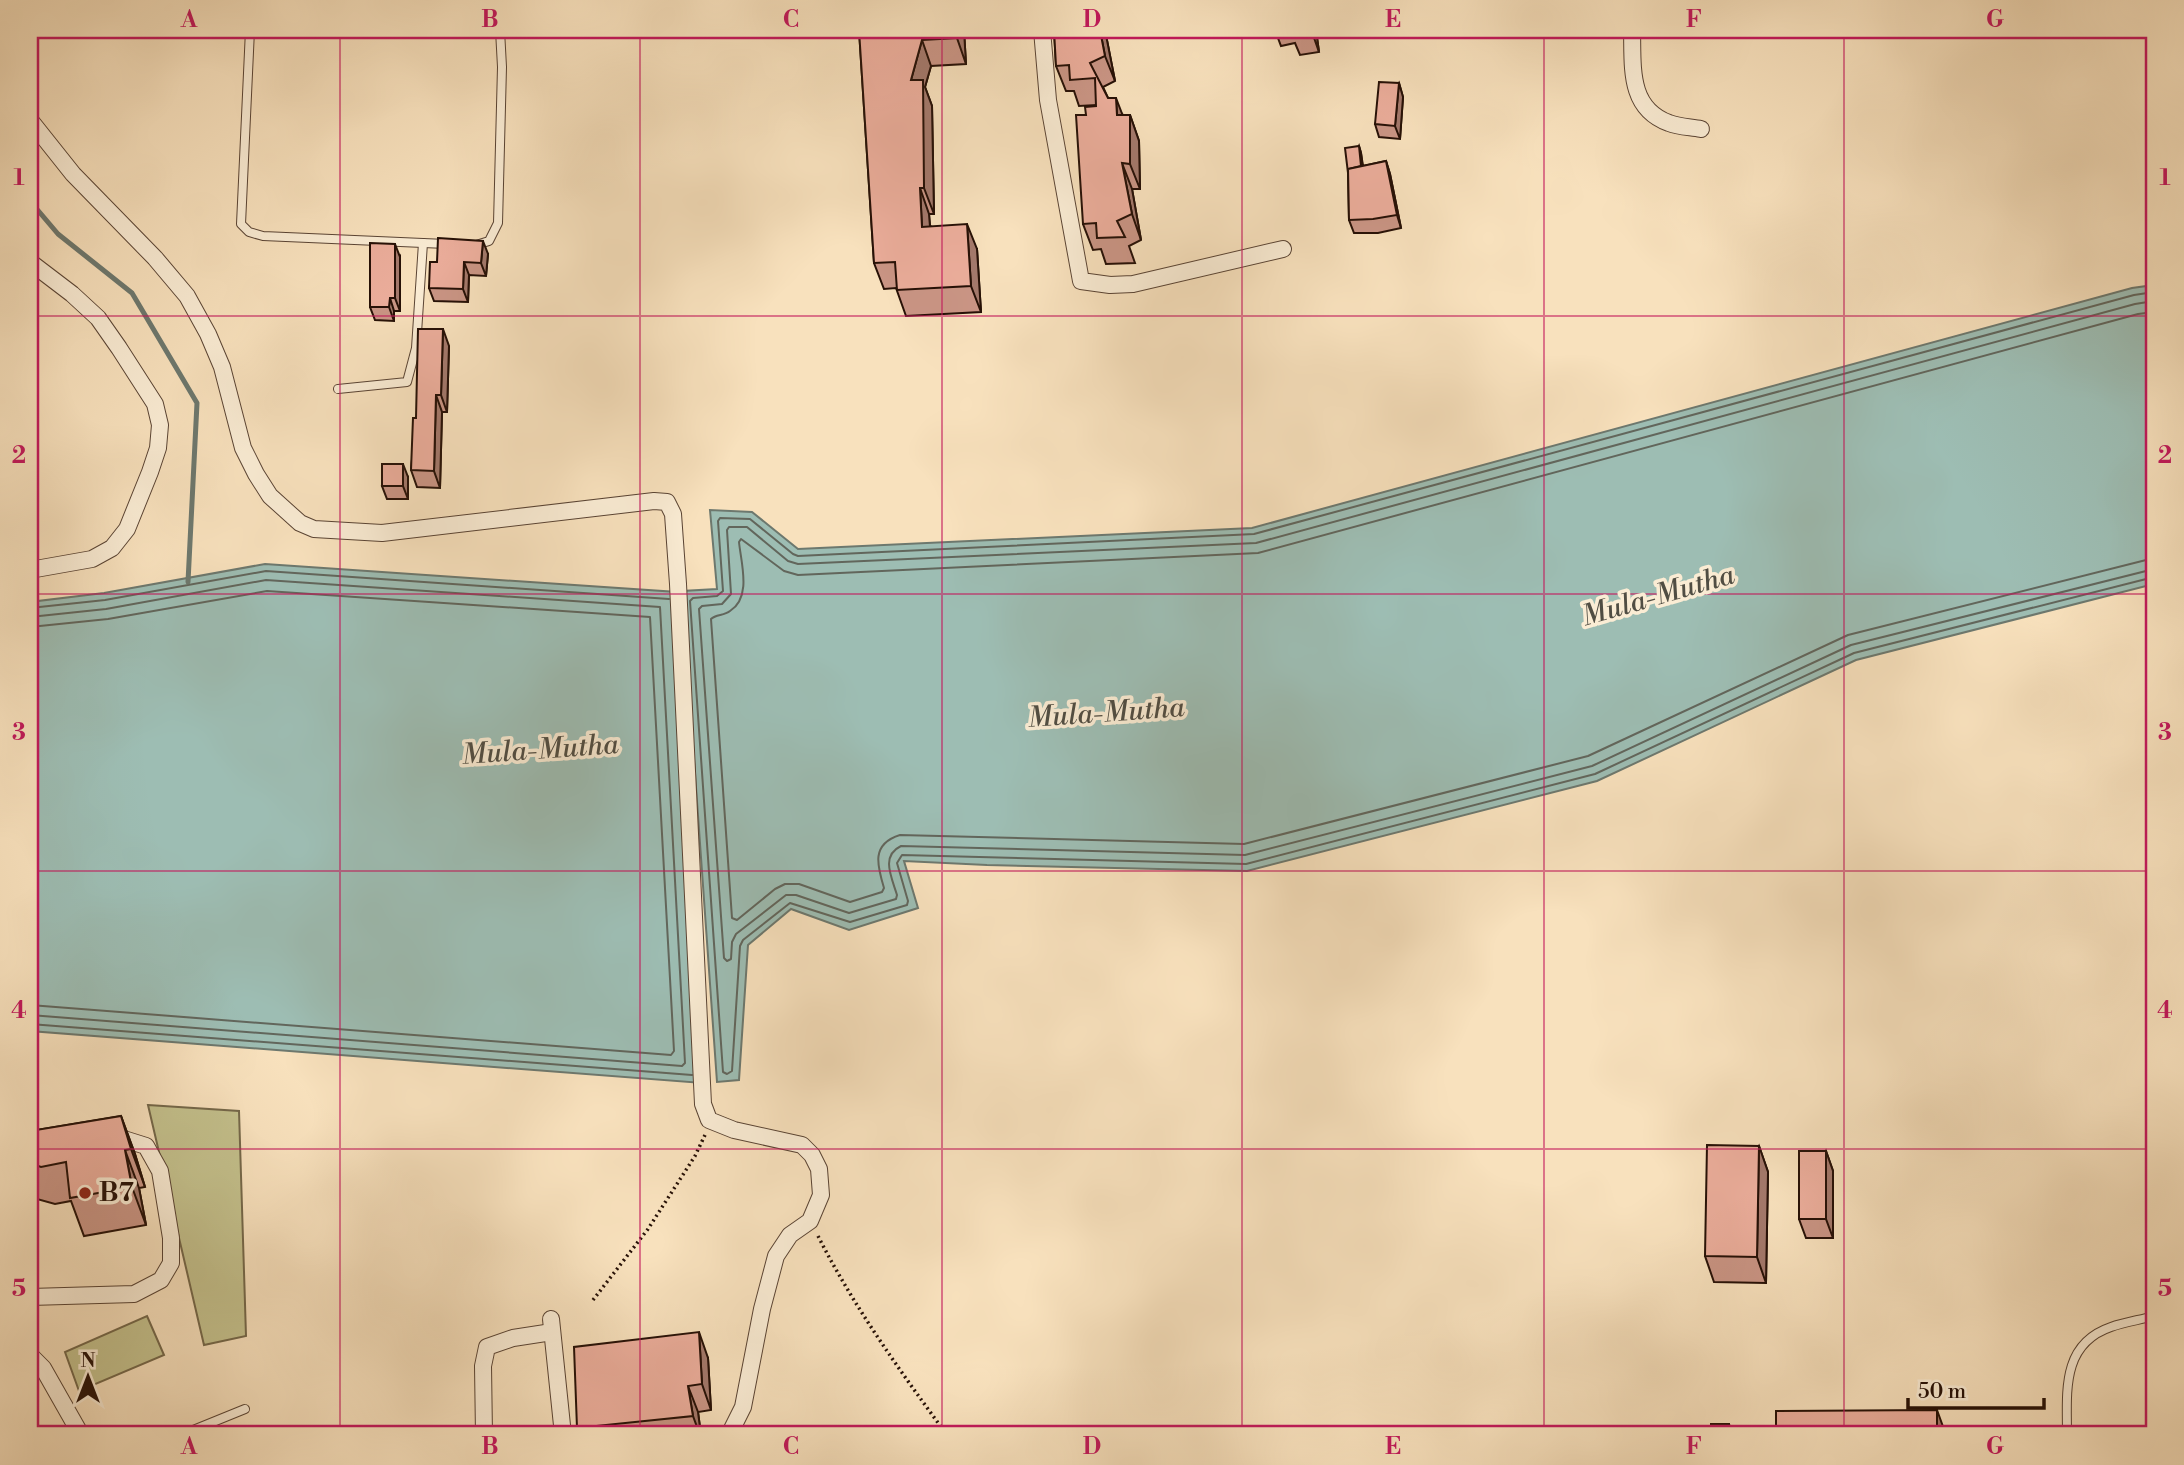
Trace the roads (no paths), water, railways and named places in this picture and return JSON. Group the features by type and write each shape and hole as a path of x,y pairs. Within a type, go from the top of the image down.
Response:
{"street":[{"path":"1042,30 1048,100 1082,281 1110,285 1133,284 1283,249"},
{"path":"1632,30 1633,72 1638,98 1650,114 1670,123 1701,129"},
{"path":"30,120 73,174 155,258 187,296 222,367 243,449 271,496 300,523 314,529 382,533 654,501 667,502 673,514 703,1104 709,1120 734,1130 802,1145 812,1155 819,1169 821,1195 810,1221 790,1235 776,1256 762,1309 743,1407 729,1435"},
{"path":"30,262 98,318 155,404 160,425 158,448 146,484 127,529 112,548 92,559 30,570"},
{"path":"30,1297 134,1294 161,1280 171,1263 171,1238 160,1171 146,1146 111,1135 97,1135"},
{"path":"484,1435 483,1366 487,1347 552,1325 563,1435"},
{"path":"30,1354 43,1368 81,1435"}],"lane":[{"path":"250,30 241,224 249,232 263,236 474,246 489,241 498,223 502,67 500,30"},
{"path":"338,389 407,382 416,348 423,243"},
{"path":"2067,1435 2070,1367 2082,1344 2109,1327 2154,1316"},
{"path":"181,1435 245,1409"}],"water":[{"name":"Mula-Mutha","path":"2154,285 2154,584 1856,660 1597,781 1247,871 904,861 918,908 849,930 791,909 748,945 739,1080 717,1082 682,591 717,589 710,510 752,512 798,549 1252,528 2132,288"},
{"name":"Mula-Mutha","path":"265,564 677,592 702,1083 30,1031 30,602 104,593"}],"waterway":[{"path":"30,201 58,234 132,293 197,403 188,582"}],"place":[{"name":"B7","path":"85,1193"}]}
